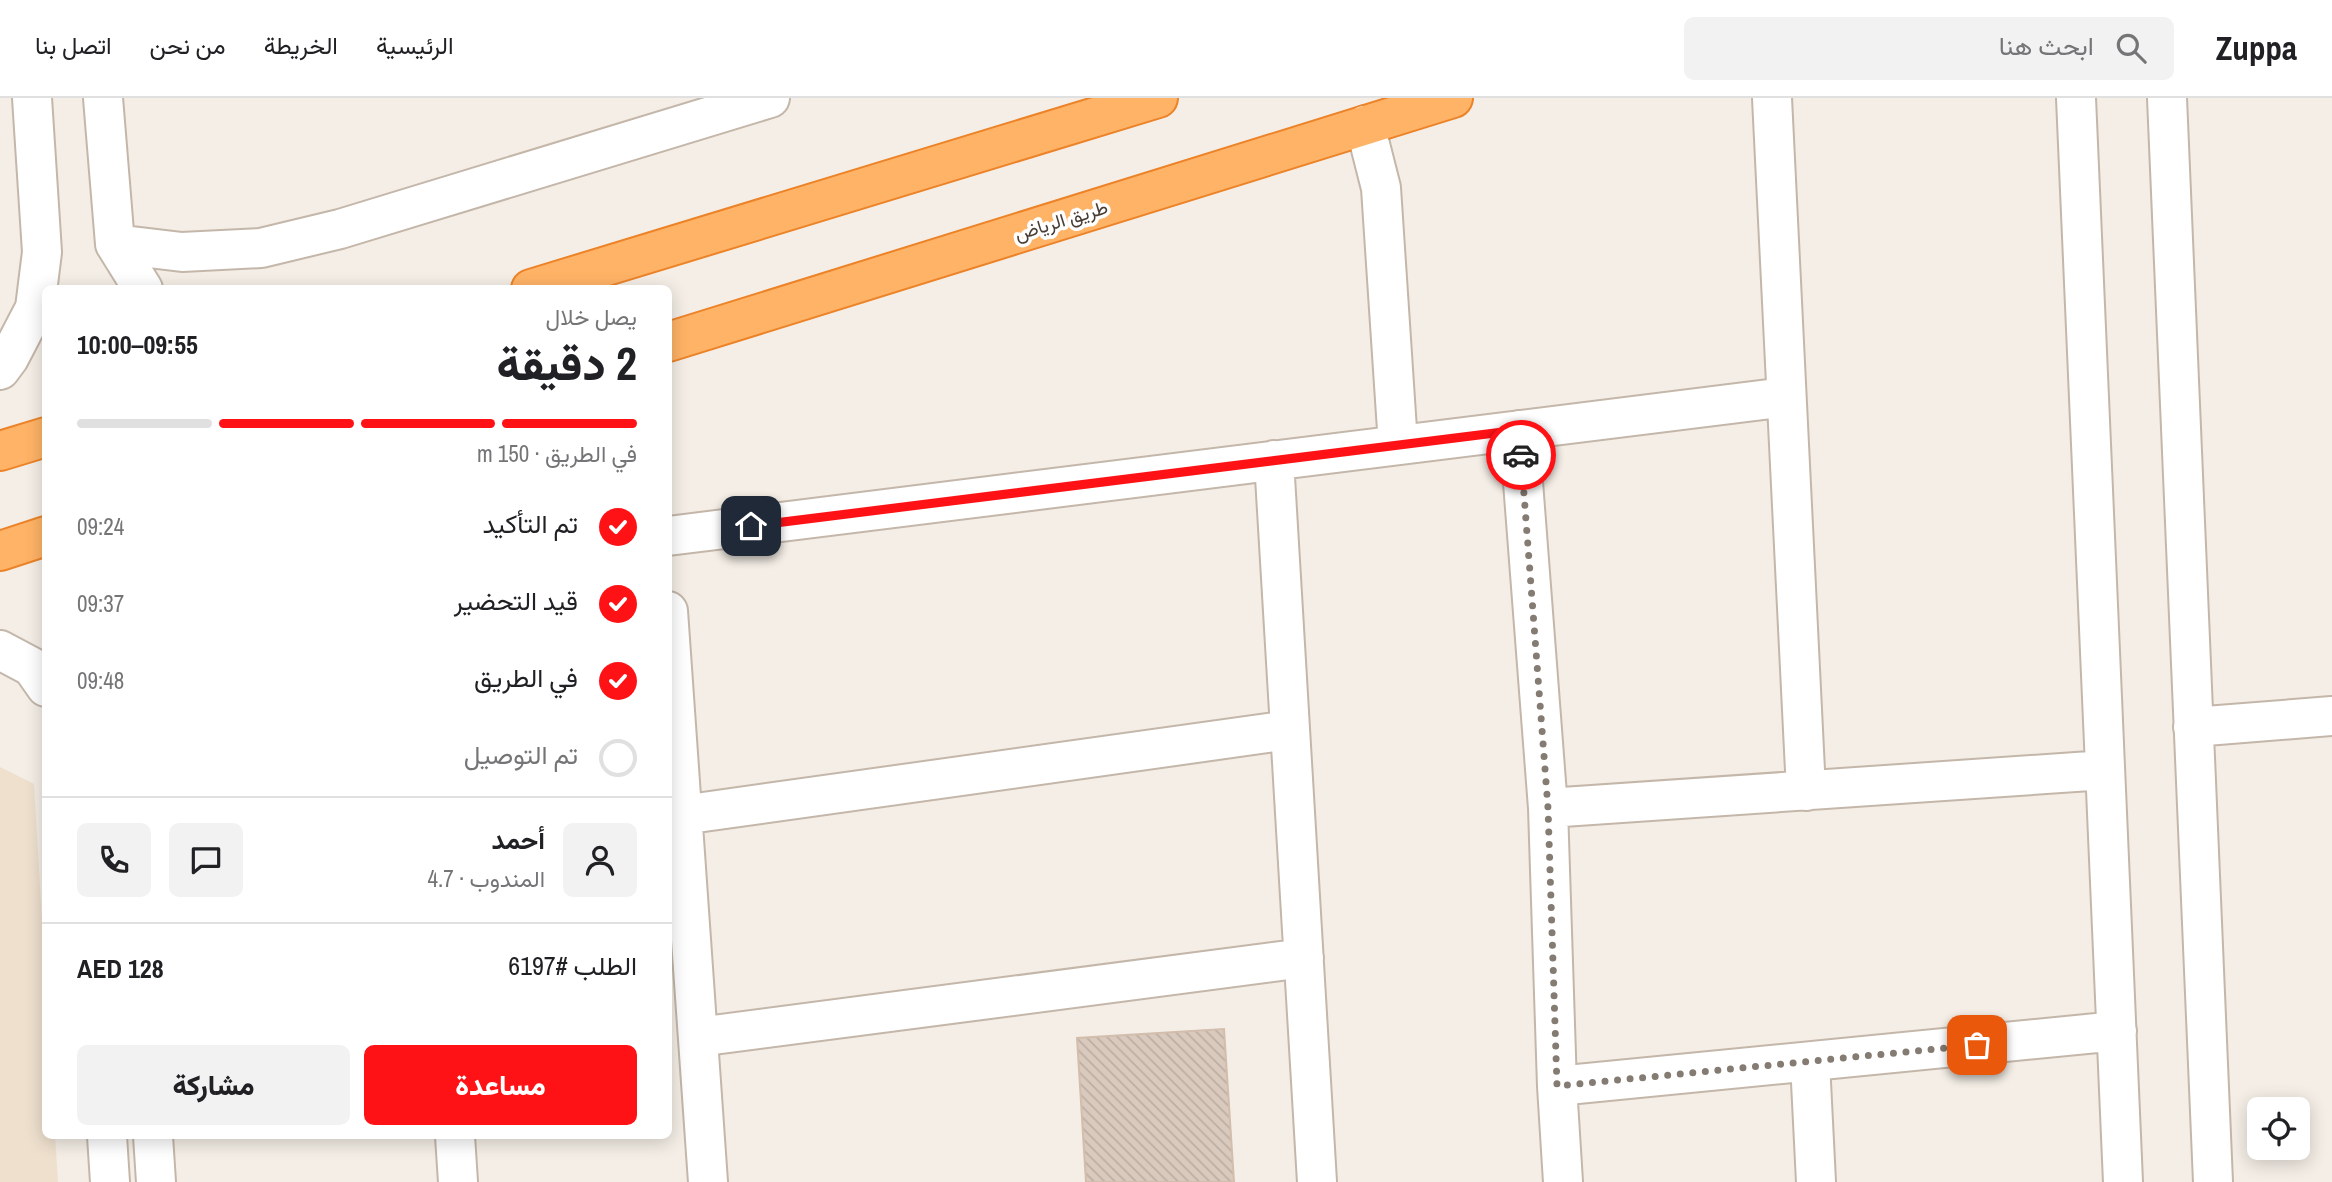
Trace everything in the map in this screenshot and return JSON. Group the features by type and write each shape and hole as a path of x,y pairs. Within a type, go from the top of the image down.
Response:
{"highway":[{"path":"544,285 1158,98"},
{"name":"طريق الرياض","path":"672,341 1453,98"},
{"path":"0,451 42,438"},
{"path":"0,551 42,537"}],"street":[{"path":"0,369 9,358 35,308 40,274 42,252 32,98"},
{"path":"103,98 115,244 141,285"},
{"path":"115,244 182,252 261,248 340,229 770,98"},
{"path":"1772,98 1806,791"},
{"path":"2076,98 2123,1182"},
{"path":"2166,98 2213,1182"},
{"path":"1365,125 1381,188 1398,445"},
{"path":"672,535 1787,397"},
{"path":"1519,430 1548,808 1557,1086 1563,1182"},
{"path":"1274,460 1317,1182"},
{"path":"0,650 32,667 42,681"},
{"path":"672,669 708,1182"},
{"path":"2193,727 2332,716"},
{"path":"682,815 1289,730"},
{"path":"1548,808 2105,770"},
{"path":"698,1037 1304,958"},
{"path":"1557,1086 2117,1031"},
{"path":"1810,1062 1816,1182"},
{"path":"107,1139 110,1182"},
{"path":"153,1139 156,1182"},
{"path":"455,1139 458,1182"}],"shaded area":[{"path":"0,767 34,784 42,921 42,1139 55,1139 58,1182 0,1182"}],"building":[{"path":"1224,1029 1234,1182 1086,1182 1077,1038"}],"way so far":[{"path":"1521,455 1548,808 1557,1086 1977,1045"}],"route":[{"path":"751,526 1519,430 1521,455"}]}
